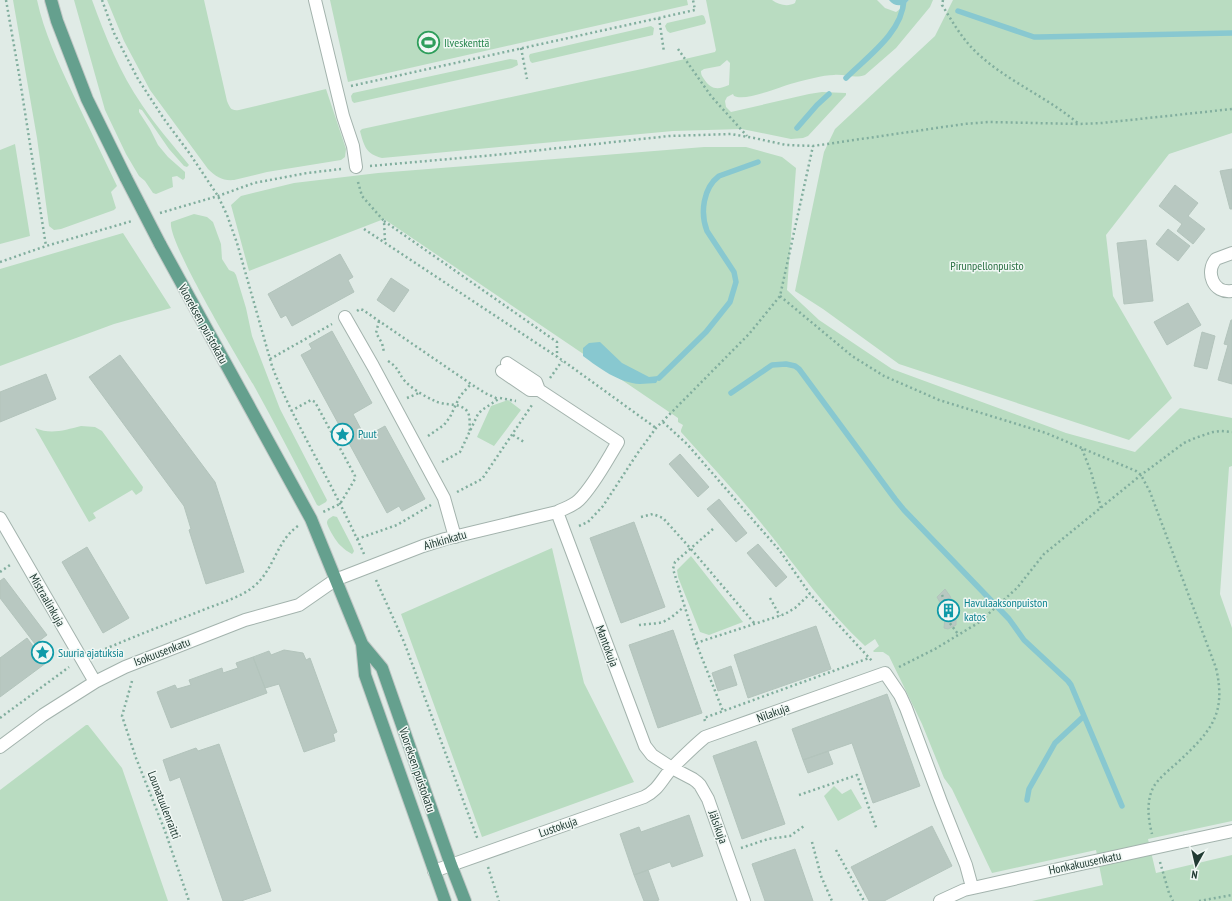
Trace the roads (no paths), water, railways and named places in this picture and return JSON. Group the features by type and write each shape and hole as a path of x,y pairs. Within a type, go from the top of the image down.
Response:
{"main road":[{"name":"Vuoreksen puistokatu","path":"51,0 87,99 126,178 160,244 311,519 362,644 382,668 450,865 465,901"},
{"name":"Vuoreksen puistokatu","path":"362,644 365,675 445,901"}],"street":[{"path":"315,0 344,120 353,146 356,167"},
{"path":"1232,253 1216,259 1211,268 1213,283 1224,291 1232,291"},
{"path":"344,317 415,443 444,498 455,537"},
{"name":"Aihkinkatu","path":"335,580 423,546 557,512 580,499 618,442 540,391 530,390 504,367"},
{"name":"Mantokuja","path":"557,512 645,746 652,755 672,768"},
{"name":"Mistraalinkuja","path":"0,518 95,682"},
{"name":"Isokuusenkatu","path":"0,747 43,715 95,682 125,667 245,620 299,605 335,580"},
{"name":"Nilakuja","path":"672,768 696,745 710,735 885,673 900,695 906,708 940,802 966,865 972,887"},
{"name":"Lustokuja","path":"434,871 644,797 656,789 672,768"},
{"name":"Jälsikuja","path":"672,768 693,779 704,791 713,812 744,901"},
{"name":"Honkakuusenkatu","path":"940,901 957,892 972,887 1232,831"}],"water":[{"path":"889,0 909,0 902,5 896,5"},
{"path":"600,342 622,363 649,377 658,376 659,378 656,383 640,384 624,381 603,370 583,356 583,348 589,343"}],"waterway":[{"path":"846,78 891,33 902,12 904,0"},
{"path":"958,11 1034,37 1232,33"},
{"path":"797,128 829,94"},
{"path":"659,378 706,332 730,302 736,282 734,272 707,231 705,224 704,201 709,187 719,176 758,162"},
{"path":"731,393 772,365 786,364 795,366 799,369 904,510 1009,619 1024,640 1071,685 1122,806"},
{"path":"1027,800 1029,789 1055,743 1084,716"}],"place":[{"name":"Ilveskenttä","path":"429,43"},
{"name":"Puut","path":"343,434"},
{"name":"Havulaaksonpuiston katos","path":"949,610"},
{"name":"Suuria ajatuksia","path":"42,653"}],"park label":[{"name":"Pirunpellonpuisto","path":"987,266"}]}
